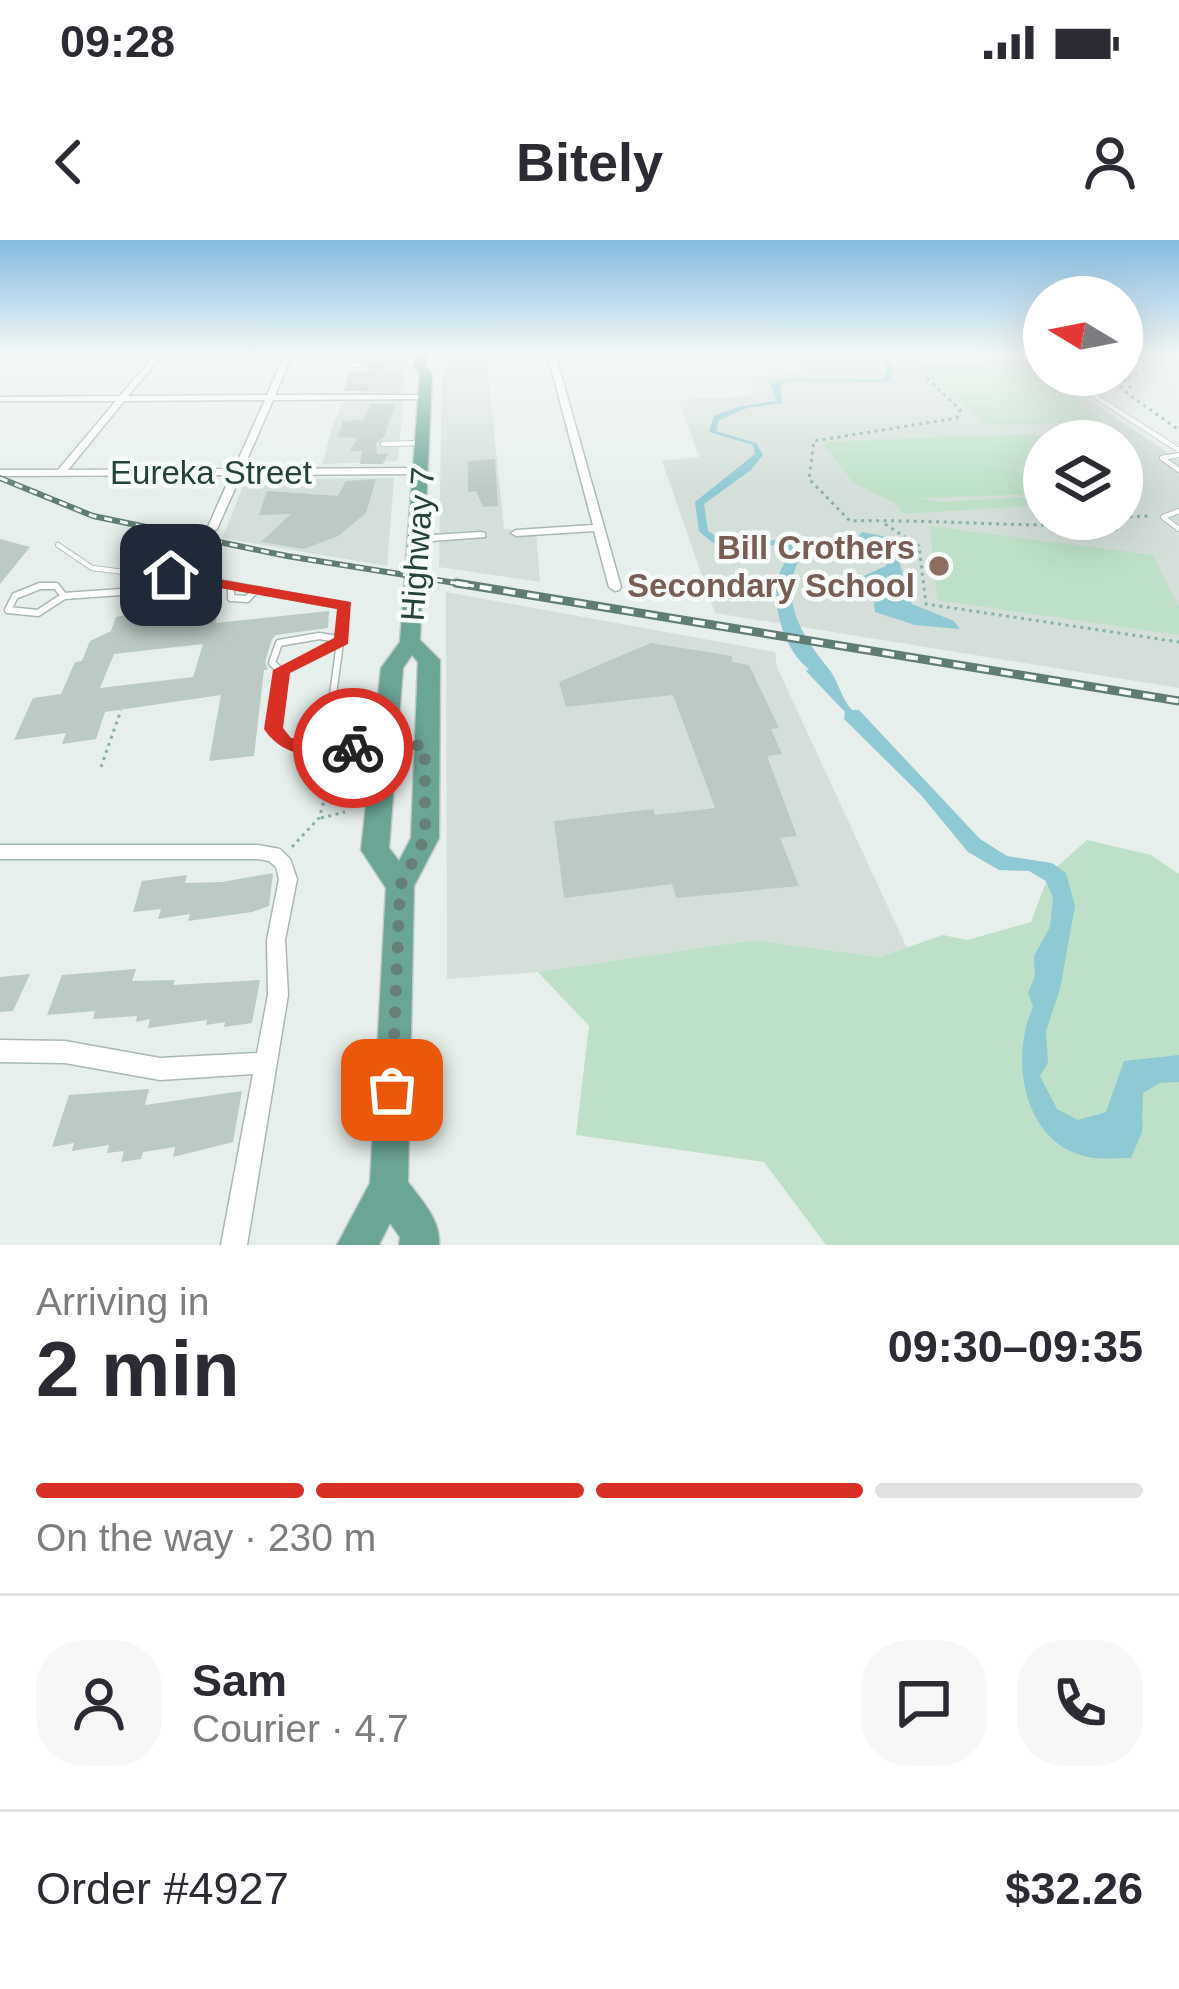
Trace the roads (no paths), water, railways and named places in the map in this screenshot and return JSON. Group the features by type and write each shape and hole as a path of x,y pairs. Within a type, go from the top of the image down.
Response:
{"main road":[{"name":"Highway 7","path":"400,886 375,850 392,668 410,642 425,400"},
{"name":"Highway 7","path":"357,1245 389,1187 400,886 425,838 429,660 410,642"},
{"path":"389,1187 420,1233 419,1245"}],"street":[{"path":"60,473 120,400"},
{"path":"212,529 270,400"},
{"path":"564,400 615,587"},
{"name":"Eureka Street","path":"0,473 421,471"},
{"path":"516,533 599,528"},
{"path":"418,539 481,536"},
{"path":"0,852 258,852 274,854 284,864 288,879 276,940 278,995 234,1245"},
{"path":"0,1051 65,1052 160,1069 266,1063"}],"lane":[{"path":"1099,400 1179,453"},
{"path":"383,444 423,442"},
{"path":"1179,453 1162,458 1179,470"},
{"path":"1179,511 1163,517 1179,529"},
{"path":"58,545 92,568 171,575 345,606 329,724"},
{"path":"64,596 61,588 49,586 5,602 12,614 28,615 48,609 64,596 163,589 171,575"},
{"path":"281,670 272,663 279,643 319,636 342,640"},
{"path":"281,670 342,640"},
{"path":"281,670 274,729 284,743 308,749 425,745"}],"water":[{"path":"782,403 747,408 719,420 716,431 756,443 763,455 751,470 704,504 708,531 734,542 776,540 797,547 801,556 792,588 796,616 852,710 859,710 980,839 1007,856 1052,863 1066,873 1075,906 1060,989 1046,1031 1048,1063 1040,1076 1057,1109 1078,1120 1106,1112 1124,1061 1179,1055 1179,1082 1160,1083 1143,1093 1142,1132 1131,1158 1089,1157 1063,1147 1047,1133 1027,1094 1023,1049 1033,1007 1028,993 1035,976 1034,956 1050,927 1053,898 1046,881 1029,871 999,870 968,852 921,795 844,719 845,712 806,671 778,615 777,582 789,549 765,545 724,548 699,531 695,502 755,454 753,445 709,432 714,416 738,407"},
{"path":"862,532 892,538 912,604 954,621 960,629 915,625 875,612 874,602 859,591 857,579 886,566 885,558 854,543"}],"railway":[{"path":"0,478 93,516 287,556 474,586"},
{"path":"456,583 1179,701"}],"place":[{"name":"Bill Crothers Secondary School","path":"939,566"}]}
